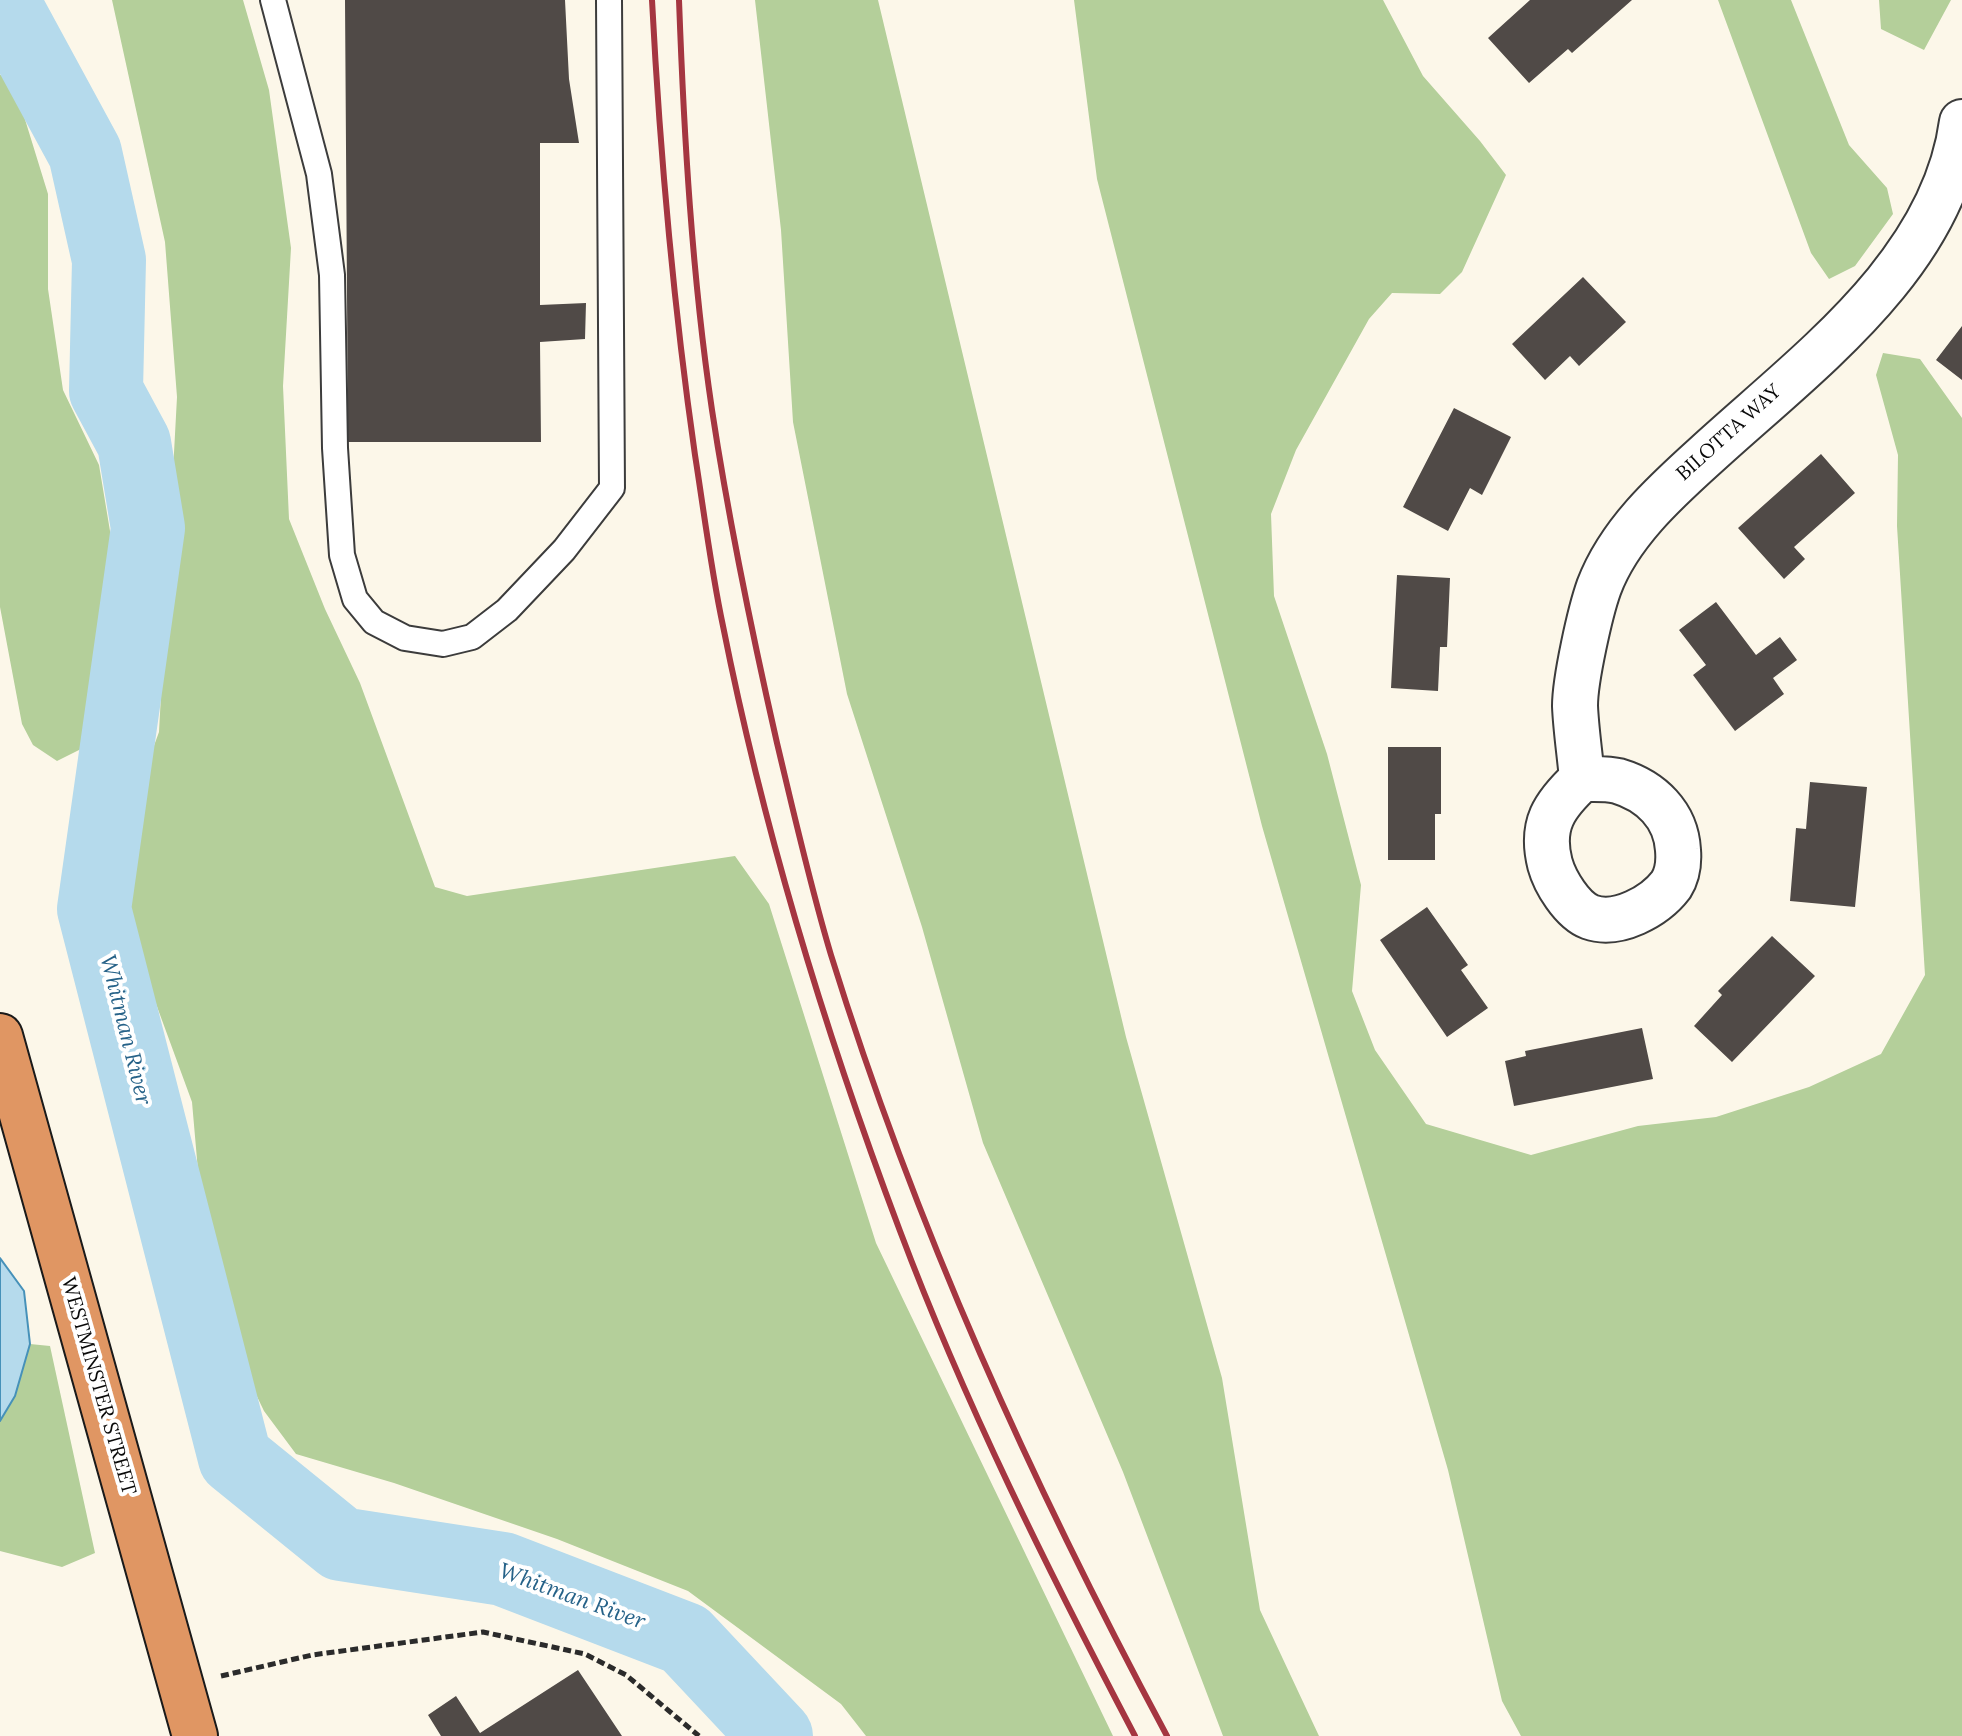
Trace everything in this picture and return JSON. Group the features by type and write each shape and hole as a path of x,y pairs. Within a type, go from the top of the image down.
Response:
{"highway":[{"name":"WESTMINSTER STREET","path":"0,1036 195,1736"}],"street":[{"name":"BILOTTA WAY","path":"1582,779 1575,704 1585,646 1599,587 1627,536 1670,487 1845,327 1900,266 1936,210 1959,145 1962,122"}],"lane":[{"path":"273,0 319,174 332,275 335,448 342,555 355,599 374,622 405,638 443,644 472,637 507,610 564,550 612,488 609,0"}],"path":[{"path":"181,1685 312,1655 483,1632 585,1654 626,1675 699,1736"}],"green space":[{"path":"112,0 243,0 269,90 291,248 283,386 289,519 325,609 360,683 435,887 467,896 735,856 769,904 876,1243 1113,1736 866,1736 841,1704 688,1591 557,1539 394,1483 296,1454 264,1411 209,1297 192,1102 126,922 119,890 128,817 159,732 177,397 165,242"},
{"path":"755,0 878,0 1126,1037 1222,1378 1260,1610 1319,1736 1223,1736 1123,1472 983,1143 922,927 847,694 793,422 781,230"},
{"path":"1074,0 1383,0 1423,76 1506,175 1462,272 1440,294 1392,293 1369,319 1296,450 1271,514 1274,596 1327,754 1361,885 1352,991 1375,1050 1426,1124 1531,1155 1638,1126 1716,1117 1809,1087 1881,1054 1925,975 1897,526 1898,455 1876,375 1883,353 1920,359 1962,418 1962,1736 1521,1736 1502,1701 1448,1470 1262,826 1097,179"},
{"path":"1718,0 1791,0 1849,145 1887,188 1893,214 1855,266 1829,279 1811,253"},
{"path":"1879,0 1951,0 1924,50 1881,29"},
{"path":"11,74 48,194 48,289 63,390 99,465 115,561 91,744 57,761 33,745 22,724 0,607 0,75"},
{"path":"30,1344 50,1346 95,1553 62,1567 0,1551 0,1421 15,1396"}],"water":[{"path":"0,1258 24,1291 30,1344 15,1396 0,1421"}],"building":[{"path":"345,0 565,0 569,79 579,143 540,143 540,305 586,303 585,339 540,342 541,442 348,442"},
{"path":"1530,0 1632,0 1572,53 1568,49 1529,83 1488,38"},
{"path":"1583,277 1626,322 1579,366 1570,356 1545,380 1512,344"},
{"path":"1962,326 1962,380 1936,360"},
{"path":"1454,408 1511,437 1482,495 1470,488 1448,531 1403,507"},
{"path":"1821,454 1855,493 1794,547 1805,559 1784,579 1738,528"},
{"path":"1397,575 1450,578 1447,647 1440,647 1438,691 1391,688"},
{"path":"1716,602 1756,655 1780,637 1797,660 1773,678 1784,694 1735,731 1693,675 1706,665 1679,630"},
{"path":"1388,747 1441,747 1441,814 1435,814 1435,860 1388,860"},
{"path":"1810,782 1867,787 1855,907 1790,901 1796,828 1806,829"},
{"path":"1427,907 1468,965 1461,970 1488,1008 1447,1037 1380,940"},
{"path":"1772,936 1815,976 1732,1062 1694,1026 1722,995 1718,991"},
{"path":"1642,1028 1653,1079 1514,1106 1505,1061 1526,1056 1525,1051"},
{"path":"578,1670 622,1736 441,1736 428,1715 456,1696 480,1733"}],"waterway":[{"name":"Whitman River","path":"2,0 85,153 109,260 106,391 134,443 148,528 94,909 235,1458 341,1544 503,1569 685,1639 776,1736"}],"railway":[{"path":"652,0 668,228 680,341 711,562 739,703 799,932 847,1083 925,1296 1010,1487 1135,1736"},
{"path":"679,0 690,206 712,410 733,536 759,660 823,929 900,1157 980,1354 1070,1546 1167,1736"}]}
